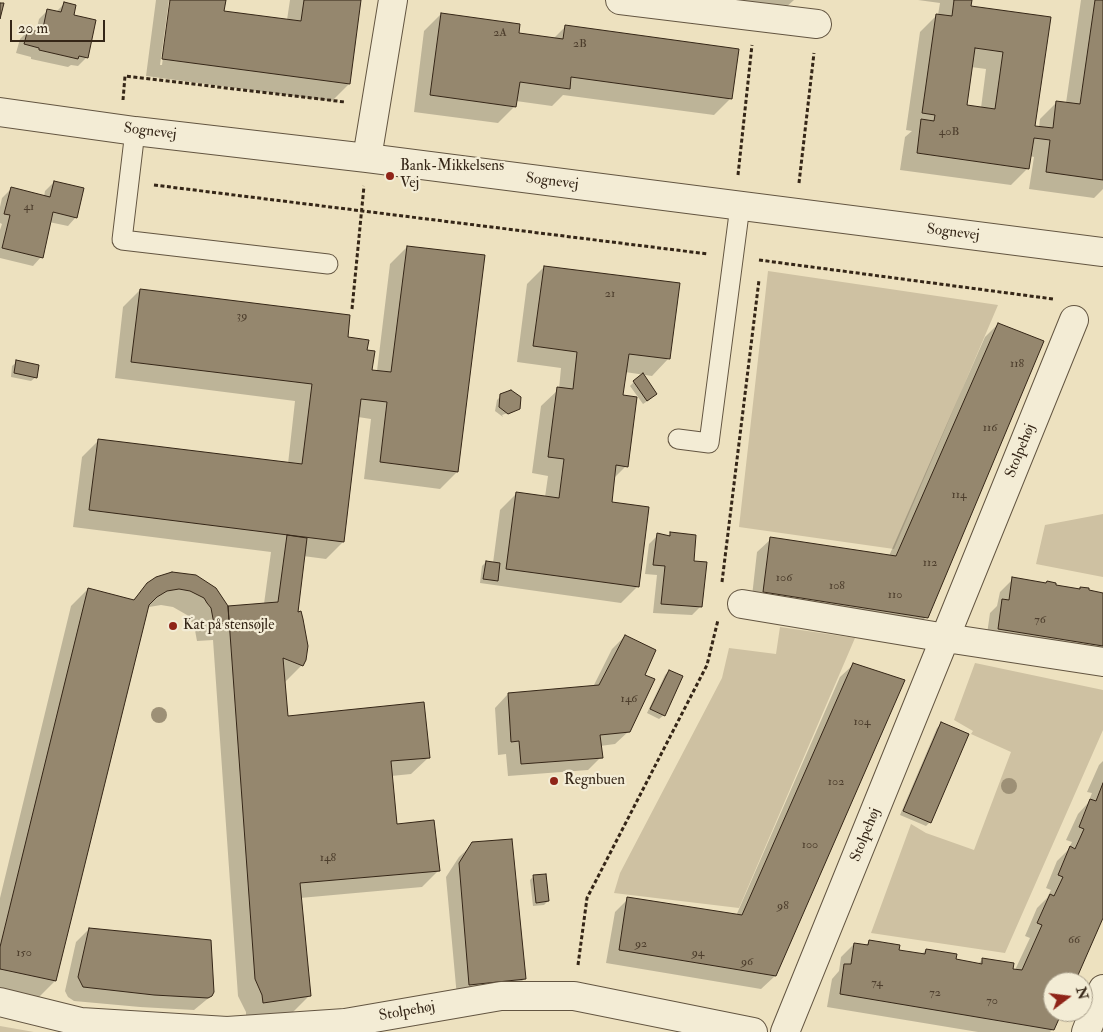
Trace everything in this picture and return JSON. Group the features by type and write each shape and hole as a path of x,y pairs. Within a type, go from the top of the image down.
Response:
{"street":[{"path":"367,158 393,0"},
{"path":"620,0 817,24"},
{"name":"Sognevej","path":"0,112 128,130 367,158 1103,252"},
{"name":"Stolpehøj","path":"785,1032 946,638 1066,310"},
{"path":"728,602 1103,662"},
{"path":"1086,1032 1103,989"},
{"name":"Stolpehøj","path":"0,1002 81,1022 227,1031 346,1023 502,996 574,996 753,1032"}],"lane":[{"path":"128,130 129,182 122,240 328,264"},
{"path":"678,439 709,443 734,257 738,206"}],"path":[{"path":"738,206 756,17"},
{"path":"796,214 817,24"},
{"path":"128,130 125,76 376,106"},
{"path":"352,309 367,158"},
{"path":"129,182 761,260 1066,310"},
{"path":"760,270 767,210"},
{"path":"574,996 587,898 707,665 728,602 759,280"}],"shaded area":[{"path":"768,271 998,305 894,549 739,527"},
{"path":"1103,514 1103,577 1036,564 1045,525"},
{"path":"780,627 855,638 739,908 614,893 620,873 722,678 729,648 776,654"},
{"path":"975,663 1103,690 1103,730 1005,953 871,933 911,824 926,833 974,850 1011,752 971,734 973,731 954,720"},
{"path":"0,1026 34,1032 0,1032"}],"building":[{"path":"170,0 226,0 224,11 301,21 304,0 361,0 350,84 162,59"},
{"path":"954,0 972,0 971,6 1051,17 1035,126 1053,128 1056,101 1080,104 1095,0 1103,0 1103,180 1046,172 1050,140 1034,138 1029,169 917,153 921,119 934,121 935,115 922,113 936,14 952,16","holes":["975,48 1003,52 995,109 967,105"]},
{"path":"64,2 76,5 74,15 96,20 88,58 79,56 78,59 39,50 39,48 24,44 28,29 42,33 47,9 61,12"},
{"path":"0,3 4,3 0,19"},
{"path":"441,13 520,24 519,33 563,39 565,25 739,49 732,99 571,77 570,89 520,82 516,107 430,95"},
{"path":"54,181 84,188 77,218 53,212 43,258 2,248 10,215 4,214 11,187 50,197"},
{"path":"407,246 485,255 458,472 380,462 387,402 361,399 344,542 89,510 98,439 302,464 312,384 131,362 140,289 350,315 348,337 369,340 367,350 375,351 372,370 391,372"},
{"path":"544,266 680,283 670,359 629,354 623,395 637,397 628,467 616,465 612,502 649,507 639,587 506,569 516,492 559,498 564,459 548,457 557,387 573,389 577,352 533,346"},
{"path":"998,323 1044,341 928,618 763,592 770,537 896,556"},
{"path":"16,360 39,365 37,378 14,373"},
{"path":"643,373 657,394 647,401 633,381"},
{"path":"511,390 521,397 520,409 508,414 499,407 500,394"},
{"path":"670,532 696,535 694,561 707,562 702,607 661,604 665,566 653,565 657,533 670,536"},
{"path":"287,535 307,538 298,612 301,611 308,646 303,666 283,658 288,716 424,702 430,758 391,761 397,824 434,820 440,871 300,883 311,996 263,1003 262,995 255,979 228,606 278,602"},
{"path":"486,561 500,563 498,581 483,579"},
{"path":"172,572 196,575 216,588 228,606 229,623 214,624 211,608 204,598 190,591 179,589 167,591 149,605 56,981 0,969 0,947 88,588 134,600 147,583 156,577"},
{"path":"1012,577 1046,583 1047,581 1056,583 1056,585 1080,589 1080,587 1089,588 1089,590 1103,593 1103,646 998,629 1002,599 1009,600"},
{"path":"625,635 656,650 645,675 655,679 630,732 600,735 603,758 521,764 519,741 511,742 508,693 599,685"},
{"path":"853,663 905,680 776,976 619,950 627,897 742,915"},
{"path":"669,670 683,676 665,716 650,709"},
{"path":"941,722 969,734 931,823 903,811"},
{"path":"1103,783 1103,918 1079,972 1043,972 1043,1022 1058,1022 1054,1030 840,994 844,964 851,964 854,943 868,945 869,940 900,945 899,950 925,954 926,949 957,954 956,959 982,964 982,958 1014,963 1013,969 1022,970 1042,925 1037,923 1050,894 1054,896 1063,877 1058,875 1070,846 1075,849 1084,829 1079,827 1090,799 1096,801"},
{"path":"512,839 526,979 469,985 459,863 472,842"},
{"path":"546,874 549,901 536,903 533,875"},
{"path":"89,928 211,940 214,992 212,996 208,998 154,995 83,987 78,977"}],"place":[{"name":"Bank-Mikkelsens Vej","path":"390,176"},
{"name":"Kat på stensøjle","path":"173,626"},
{"name":"Regnbuen","path":"554,781"}]}
